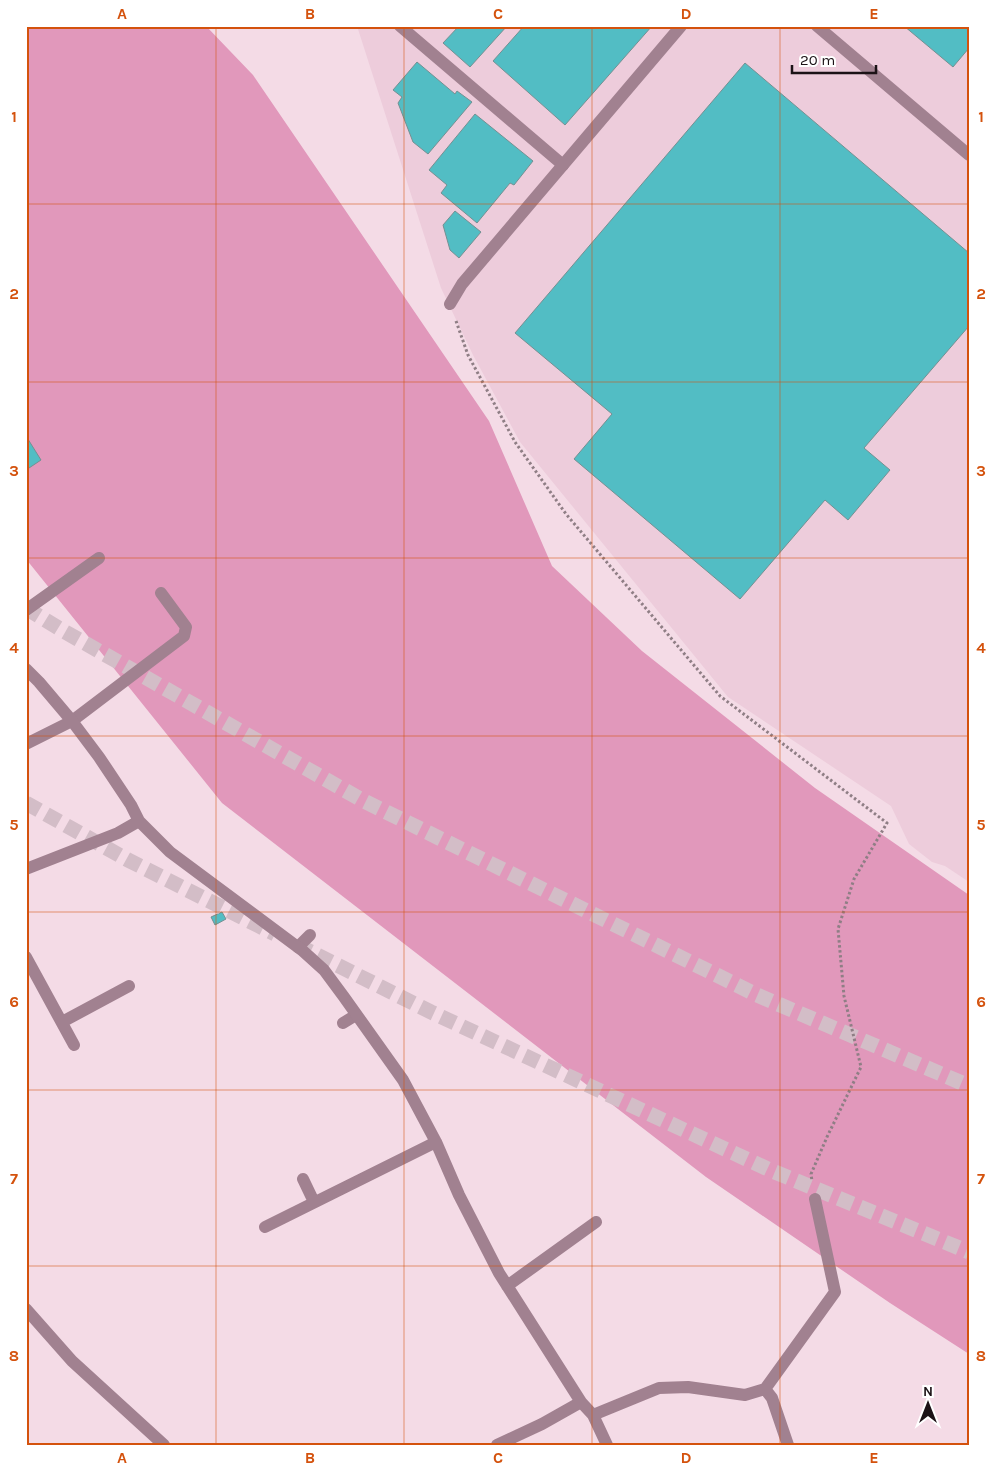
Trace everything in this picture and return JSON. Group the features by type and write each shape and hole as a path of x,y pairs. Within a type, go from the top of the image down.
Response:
{"street":[{"path":"400,26 563,165"},
{"path":"450,304 462,284 681,26"},
{"path":"817,26 969,156"},
{"path":"26,610 99,558"},
{"path":"26,744 72,721 184,636 186,626 161,593"},
{"path":"26,669 72,721 99,756 139,820 170,852 298,947 324,970 403,1080 436,1142 458,1195 507,1286 581,1402 593,1415 607,1445"},
{"path":"26,869 118,833 139,820"},
{"path":"298,947 310,935"},
{"path":"26,957 74,1045"},
{"path":"62,1022 129,986"},
{"path":"343,1023 356,1014"},
{"path":"265,1227 436,1142"},
{"path":"303,1179 314,1202"},
{"path":"593,1415 659,1388 688,1387 745,1396 765,1389 835,1292 815,1199"},
{"path":"507,1286 596,1222"},
{"path":"26,1309 72,1361 164,1445"},
{"path":"765,1389 772,1398 788,1445"},
{"path":"497,1445 542,1424 581,1402"}],"path":[{"path":"450,304 468,355 516,442 573,522 720,696 887,823 854,879 838,928 844,996 861,1067 827,1136 811,1174 815,1199"}],"shaded area":[{"path":"26,26 206,26 253,75 489,421 552,566 642,651 815,788 969,895 969,1354 890,1303 706,1177 222,803 26,559"},
{"path":"357,26 969,26 969,882 945,866 932,862 909,844 891,806 728,697 520,442 473,355 441,288"}],"building":[{"path":"459,26 507,26 470,67 443,43"},
{"path":"524,26 652,26 565,125 493,61"},
{"path":"904,26 969,26 969,48 953,67"},
{"path":"417,62 455,94 457,91 472,102 428,154 413,142 398,103 402,97 393,90"},
{"path":"745,63 969,253 969,326 864,448 890,470 848,520 825,500 740,599 574,459 612,414 515,333"},
{"path":"475,114 533,161 514,185 510,183 477,223 441,193 447,185 429,170"},
{"path":"455,211 481,232 459,258 450,250 443,225"},
{"path":"26,436 41,460 26,470"},
{"path":"222,912 226,919 215,925 211,917"}],"tunnel":[{"path":"26,608 362,800 757,995 969,1086"},
{"path":"26,803 128,860 275,934"},
{"path":"297,945 431,1012 770,1170 969,1252"}]}
